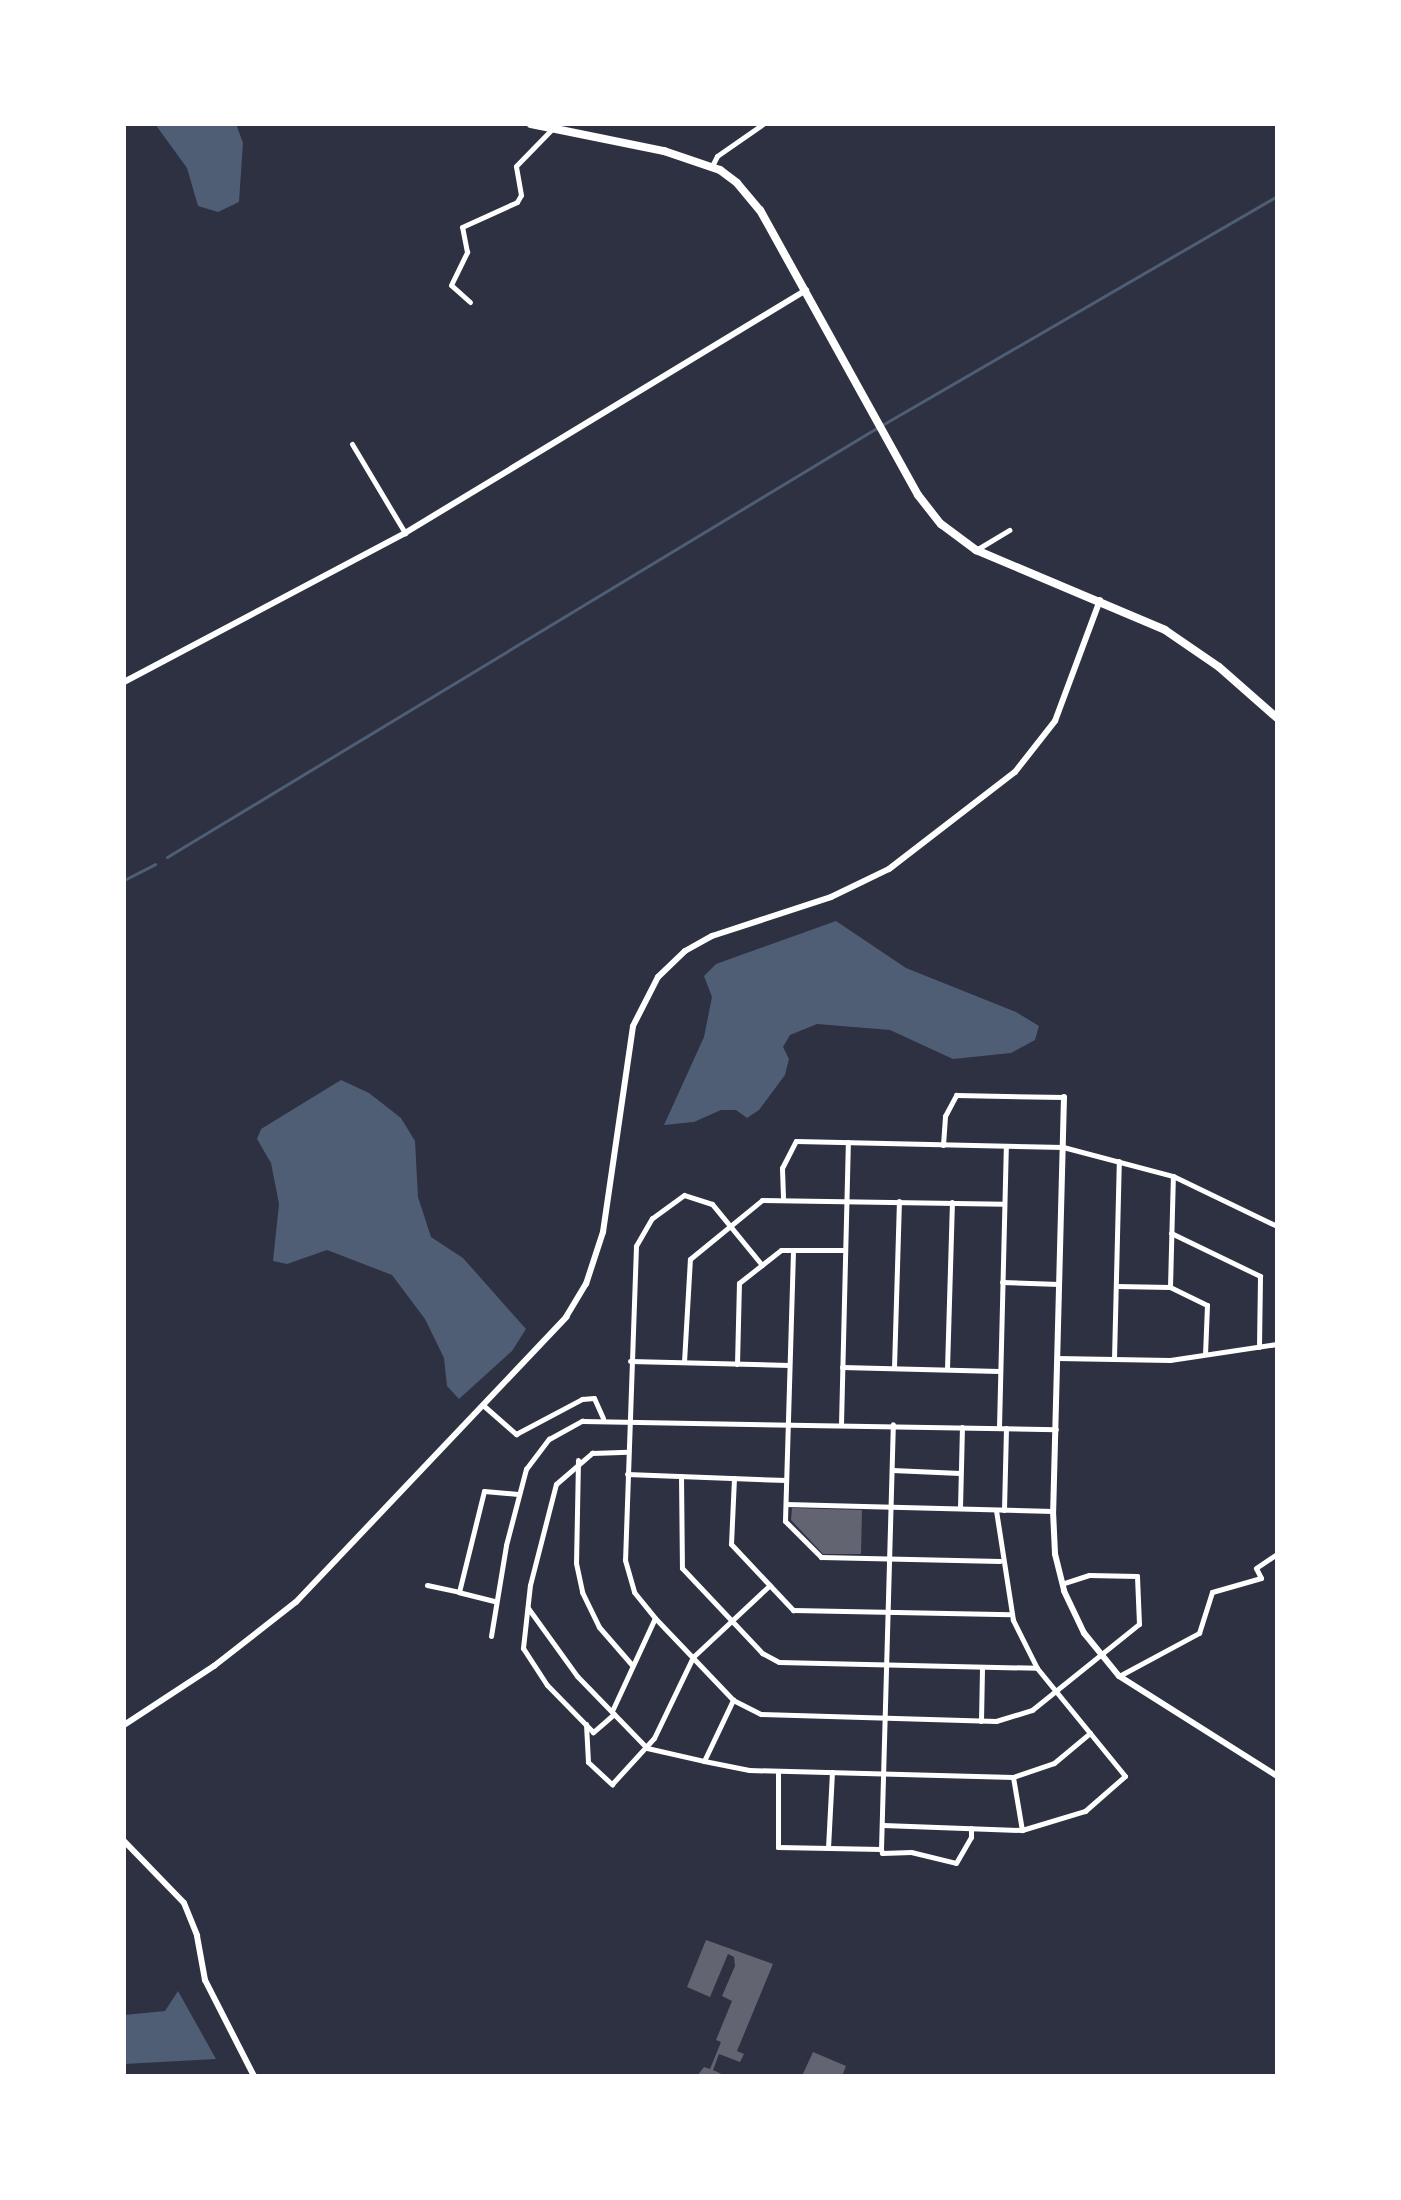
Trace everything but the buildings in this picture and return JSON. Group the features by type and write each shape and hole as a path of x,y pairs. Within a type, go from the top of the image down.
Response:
{"main road":[{"path":"538,125 712,166 751,198 933,515 976,550 1100,600 1193,648 1277,718"}],"street":[{"path":"712,166 717,156 763,124"},
{"path":"470,302 451,285 467,252 462,227 517,202 521,195 516,166 552,128"},
{"path":"124,682 405,533 806,290"},
{"path":"352,444 405,533"},
{"path":"976,550 1009,530"},
{"path":"124,1725 285,1611 566,1317 591,1270 603,1232 633,1026 658,977 685,951 712,936 831,897 889,869 1015,772 1055,721 1100,600"},
{"path":"943,1145 945,1116 956,1095 1064,1097 1053,1511 1062,1584 1075,1618 1100,1655 1119,1676 1277,1776"},
{"path":"783,1197 782,1168 796,1141 1063,1147 1173,1176 1277,1226"},
{"path":"841,1424 848,1142"},
{"path":"1004,1510 999,1371 1006,1146"},
{"path":"1114,1359 1119,1161"},
{"path":"1170,1287 1173,1176"},
{"path":"762,1265 712,1204 684,1195 652,1218 633,1255 627,1474 628,1577 655,1618 733,1700 754,1712 779,1717 981,1721 1021,1715 1139,1624 1137,1576 1089,1575 1062,1584"},
{"path":"684,1362 687,1267 696,1249 762,1200 783,1197 1004,1204"},
{"path":"894,1368 899,1201"},
{"path":"947,1369 952,1202"},
{"path":"1171,1233 1260,1276 1259,1347"},
{"path":"737,1364 739,1283 781,1250 845,1250"},
{"path":"793,1251 785,1521 821,1557 1000,1561"},
{"path":"1002,1282 1059,1284"},
{"path":"1116,1286 1170,1287 1207,1305 1205,1354"},
{"path":"1057,1358 1170,1360 1277,1344"},
{"path":"630,1361 789,1365"},
{"path":"842,1367 999,1371"},
{"path":"484,1406 516,1434 582,1399 594,1398 603,1418"},
{"path":"491,1636 494,1601 526,1469 549,1439 582,1421 628,1418 1056,1429"},
{"path":"893,1424 882,1853 911,1852 956,1863 971,1837 971,1828"},
{"path":"960,1508 962,1427"},
{"path":"628,1452 601,1451 578,1460 556,1484 528,1608 523,1648 547,1685 593,1732 613,1712 655,1618"},
{"path":"578,1460 576,1563 582,1592 599,1627 632,1665"},
{"path":"892,1470 960,1473"},
{"path":"627,1474 786,1480"},
{"path":"681,1476 679,1560 762,1653 779,1662 1037,1668"},
{"path":"734,1478 731,1544 793,1610 1011,1614"},
{"path":"459,1592 484,1491 518,1494"},
{"path":"786,1504 1053,1511"},
{"path":"883,1825 1022,1830 1085,1811 1125,1776 1037,1668 1011,1614 1000,1561 996,1510"},
{"path":"1119,1676 1196,1636 1212,1592 1261,1578 1256,1568 1277,1554"},
{"path":"427,1585 494,1601"},
{"path":"586,1724 588,1762 612,1784 647,1748 693,1657 770,1585"},
{"path":"528,1608 563,1659 647,1748 704,1761 778,1771 1013,1777 1054,1763 1090,1733"},
{"path":"981,1721 982,1667"},
{"path":"704,1761 733,1700"},
{"path":"778,1771 776,1845 881,1849"},
{"path":"828,1848 832,1772"},
{"path":"1013,1777 1022,1830"},
{"path":"124,1841 184,1903 197,1936 205,1980 254,2076"}],"water":[{"path":"155,124 236,124 243,143 239,202 218,212 198,206 187,168"},
{"path":"836,921 906,968 1016,1012 1039,1026 1035,1040 1011,1053 953,1059 890,1030 817,1024 790,1035 783,1047 789,1059 785,1075 759,1110 747,1118 736,1110 721,1110 694,1122 664,1125 704,1037 712,997 704,976 716,964"},
{"path":"341,1080 369,1093 401,1118 415,1141 418,1197 431,1237 463,1258 526,1329 512,1351 459,1399 447,1386 444,1358 425,1319 392,1275 327,1250 287,1264 273,1261 279,1204 271,1163 257,1139 261,1129"},
{"path":"178,1991 216,2059 124,2064 124,2015 165,2011"}],"waterway":[{"path":"167,857 870,432 1277,196"},
{"path":"124,880 155,864"}]}
